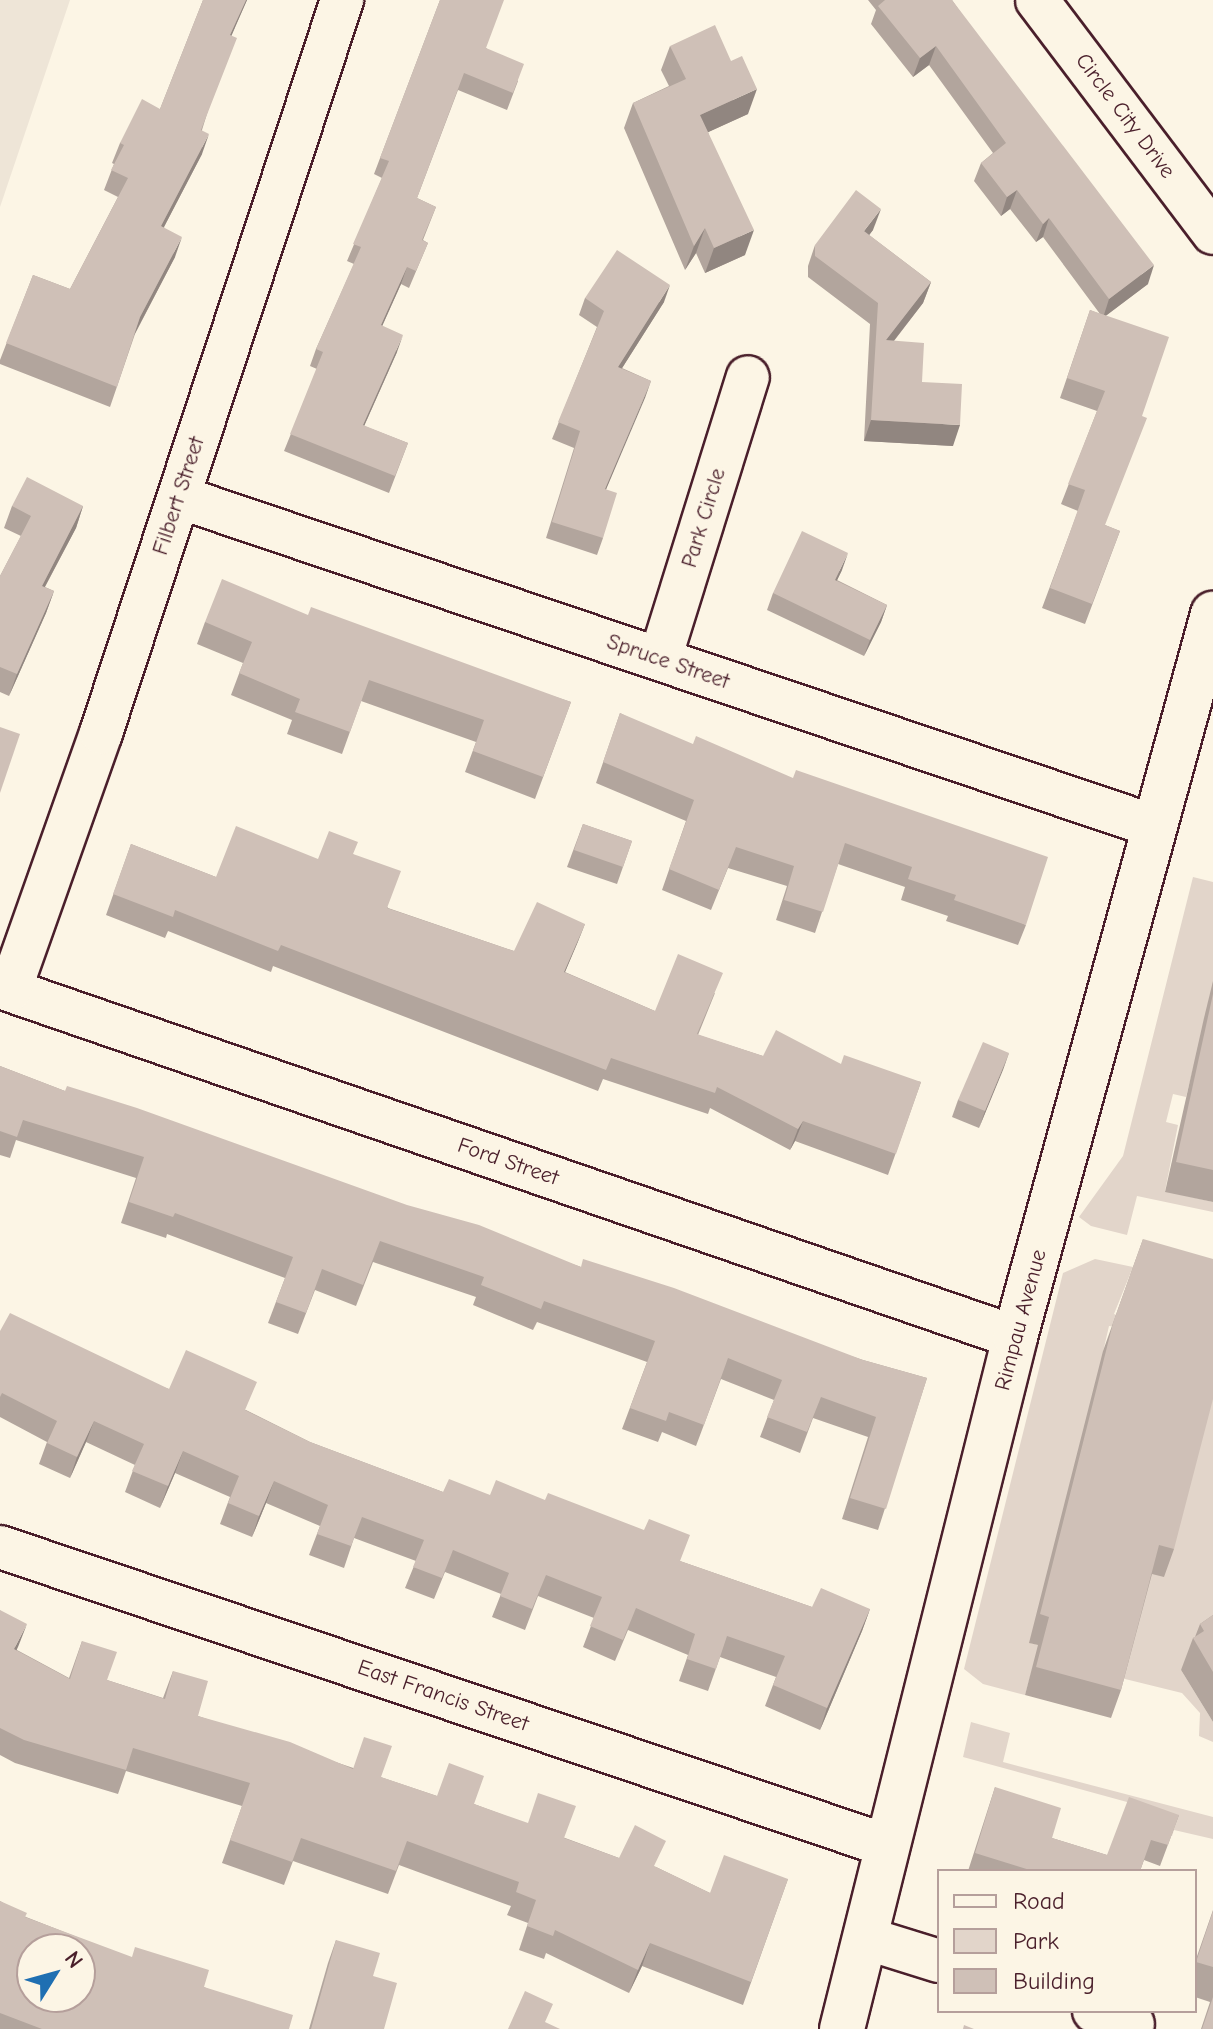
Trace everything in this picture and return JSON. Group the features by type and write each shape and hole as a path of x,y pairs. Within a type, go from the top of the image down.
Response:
{"main road":[{"name":"Rimpau Avenue","path":"842,2029 885,1845 1015,1337 1213,614"}],"street":[{"name":"Filbert Street","path":"5,988 179,497 342,0"},
{"name":"Circle City Drive","path":"1037,0 1213,233"},
{"name":"Park Circle","path":"660,659 748,377"},
{"name":"Spruce Street","path":"179,497 1156,827"},
{"name":"Ford Street","path":"5,988 1015,1337"},
{"name":"East Francis Street","path":"0,1547 885,1845"},
{"path":"865,1938 937,1960"},
{"path":"1100,2013 1133,2024"}],"shaded area":[{"path":"0,0 70,0 0,207"}],"green space":[{"path":"1193,877 1213,882 1213,990 1186,1097 1173,1094 1166,1122 1178,1125 1165,1191 1213,1202 1213,1212 1137,1196 1127,1235 1091,1226 1079,1217 1123,1156"},
{"path":"1095,1259 1133,1267 1114,1314 1120,1316 1118,1327 1109,1326 1103,1352 1213,1320 1213,1646 1181,1670 1213,1722 1213,1742 1199,1736 1200,1713 1182,1693 1121,1678 1133,1602 1174,1537 1030,1643 1039,1645 1025,1695 983,1684 964,1669 1063,1273"},
{"path":"971,1722 1010,1733 1003,1762 1213,1817 1213,1839 1174,1830 1172,1836 1127,1802 963,1757"}],"building":[{"path":"203,0 246,0 230,35 237,38 201,130 209,134 161,226 182,237 140,317 117,387 6,343 33,275 70,289 128,178 111,170 124,145 120,143 142,99 160,109"},
{"path":"440,0 504,0 486,48 524,64 513,93 464,73 417,198 436,207 422,240 428,243 416,271 407,267 381,325 403,335 363,425 408,443 395,476 290,434 323,352 316,349 361,247 353,244 389,161 380,158"},
{"path":"885,0 952,0 1154,265 1109,299 1049,218 1043,224 1017,190 1007,197 981,163 1006,143 936,46 920,58 878,6"},
{"path":"715,25 731,61 742,56 757,89 700,115 754,230 714,248 705,228 694,246 633,103 686,79 670,46"},
{"path":"856,190 881,209 864,231 931,282 886,340 924,343 922,382 962,384 960,425 871,420 878,303 815,256 815,245"},
{"path":"617,250 670,285 618,367 651,381 605,489 617,493 603,538 552,522 580,431 558,422 604,311 585,298"},
{"path":"1090,310 1169,337 1142,416 1147,418 1105,525 1120,531 1092,604 1050,588 1085,490 1068,484 1105,391 1067,378"},
{"path":"27,477 83,506 42,586 54,591 17,674 0,667 0,576 31,516 12,506"},
{"path":"802,531 848,553 835,580 887,605 870,640 773,593"},
{"path":"222,579 308,615 311,607 571,702 543,777 473,751 484,720 369,680 350,732 295,712 300,699 239,673 252,642 205,622"},
{"path":"620,713 693,744 696,736 793,778 796,770 1048,857 1026,925 954,900 956,895 908,879 912,867 845,843 823,912 784,900 794,866 736,847 719,890 669,869 694,800 603,762"},
{"path":"0,727 20,734 0,793"},
{"path":"583,824 632,841 623,867 574,850"},
{"path":"236,826 318,859 329,831 358,842 353,854 401,871 387,908 514,951 537,902 585,924 564,972 655,1011 678,954 723,973 697,1034 763,1056 776,1030 841,1064 844,1055 921,1082 896,1154 803,1121 798,1129 717,1087 715,1093 611,1058 606,1070 281,945 278,951 175,910 173,917 113,894 131,844 216,877"},
{"path":"1213,994 1213,1170 1176,1162"},
{"path":"983,1042 1009,1053 985,1111 958,1100"},
{"path":"0,1066 65,1091 67,1086 137,1108 407,1205 479,1225 581,1267 583,1259 674,1288 863,1360 927,1378 886,1509 850,1498 876,1417 821,1397 807,1432 767,1417 782,1380 728,1358 704,1425 669,1412 666,1421 630,1408 655,1341 544,1301 541,1309 481,1285 484,1277 380,1241 363,1285 322,1269 306,1313 276,1302 293,1257 175,1213 173,1217 129,1202 144,1157 23,1120 17,1137 0,1131"},
{"path":"1143,1239 1213,1259 1213,1399 1174,1549 1159,1545 1121,1690 1036,1667 1049,1617 1040,1614 1113,1323"},
{"path":"10,1313 169,1389 186,1350 257,1382 245,1410 310,1442 443,1492 449,1479 490,1495 496,1480 545,1500 548,1493 644,1530 649,1519 690,1535 680,1561 812,1607 821,1588 870,1609 827,1708 773,1685 785,1656 727,1636 716,1669 687,1659 695,1634 636,1608 623,1640 590,1626 602,1597 546,1575 532,1609 500,1596 509,1573 453,1550 442,1578 413,1567 424,1540 362,1517 351,1546 317,1534 328,1505 274,1481 259,1516 228,1503 239,1476 183,1451 168,1486 132,1471 144,1444 94,1421 77,1457 47,1443 57,1421 2,1393 0,1397 0,1331"},
{"path":"0,1610 27,1624 14,1649 70,1679 82,1641 117,1652 107,1680 165,1699 173,1671 208,1681 198,1716 290,1742 353,1769 364,1737 392,1746 381,1777 437,1796 449,1763 484,1776 474,1804 528,1823 538,1793 576,1806 564,1838 619,1858 635,1825 666,1841 654,1866 710,1893 724,1855 788,1879 751,1982 650,1943 638,1970 555,1930 553,1936 527,1926 536,1900 516,1892 519,1882 407,1841 396,1871 301,1838 292,1862 230,1840 250,1783 133,1748 126,1770 24,1740 0,1728"},
{"path":"1213,1615 1213,1672 1193,1638 1204,1631 1200,1624"},
{"path":"995,1787 1061,1808 1052,1838 1107,1855 1129,1797 1179,1815 1168,1845 1151,1840 1141,1869 1027,1869 975,1853"},
{"path":"0,1901 27,1913 25,1917 68,1933 16,1933 16,2013 96,2013 96,1944 132,1957 135,1947 209,1970 204,1987 293,2015 289,2029 42,2029 0,2013"},
{"path":"1213,1911 1213,1967 1197,1962"},
{"path":"336,1940 380,1953 373,1976 397,1983 384,2029 311,2029"},
{"path":"525,1991 553,2004 545,2022 560,2029 508,2029"},
{"path":"1213,1997 1213,2029 1202,2029"}]}
